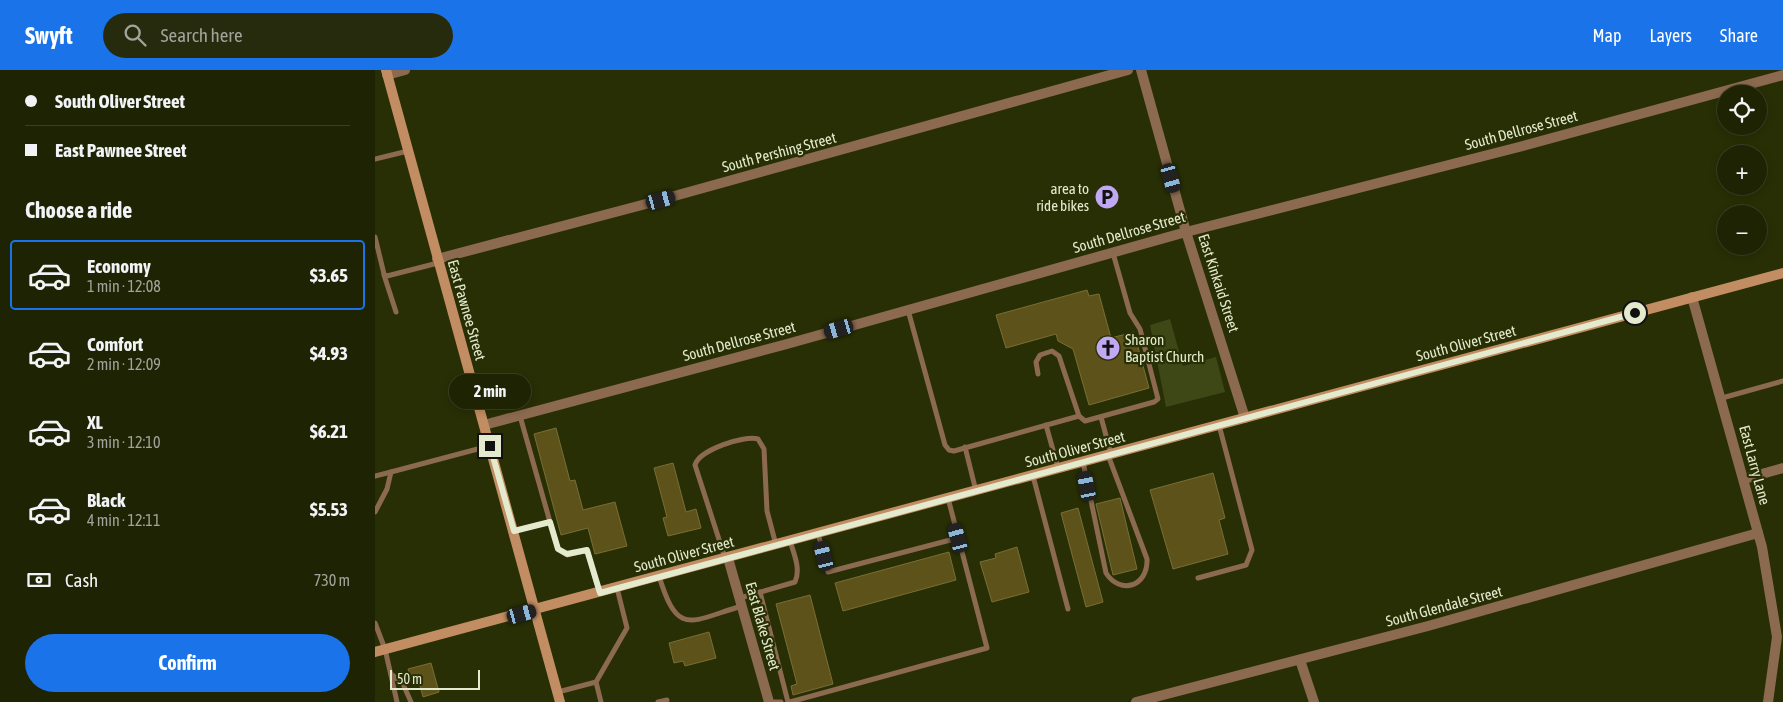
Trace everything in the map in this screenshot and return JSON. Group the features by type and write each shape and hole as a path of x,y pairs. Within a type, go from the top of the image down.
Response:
{"main road":[{"name":"East Pawnee Street","path":"387,72 559,697"},
{"name":"South Oliver Street","path":"380,651 1783,273"}],"street":[{"path":"387,72 405,70"},
{"name":"South Pershing Street","path":"438,261 1128,70"},
{"name":"East Kinkaid Street","path":"1141,70 1187,232 1245,418"},
{"name":"South Dellrose Street","path":"484,425 1187,232 1783,75"},
{"name":"East Larry Lane","path":"1692,297 1758,533 1779,650 1768,702"},
{"path":"1744,479 1783,468"},
{"name":"South Glendale Street","path":"1136,702 1438,624 1758,533"},
{"name":"East Blake Street","path":"727,558 770,702"},
{"path":"1299,660 1314,702"}],"lane":[{"path":"375,159 408,151"},
{"path":"375,238 396,312"},
{"path":"1038,374 1036,362 1040,355 1048,351 1059,356 1079,416 1085,421 1154,402 1158,396 1140,329 1130,313 1113,252"},
{"path":"384,274 387,276 438,261"},
{"path":"908,310 945,445 951,451 1079,416"},
{"path":"1721,398 1783,382"},
{"path":"520,416 558,549 567,554 587,550 600,593"},
{"path":"1083,462 1106,573 1111,581 1117,584 1137,582 1143,579 1146,573 1147,559 1109,455 1101,417"},
{"path":"1046,425 1058,469"},
{"path":"1198,578 1246,565 1252,550 1219,425"},
{"path":"727,558 695,465 701,454 744,440 758,439 764,449 767,511 776,545"},
{"path":"375,476 490,446"},
{"path":"965,448 976,491"},
{"path":"375,512 387,489 391,472"},
{"path":"1033,476 1068,609"},
{"path":"760,592 789,702 987,648 948,498"},
{"path":"514,531 550,522"},
{"path":"818,533 828,572 958,538"},
{"path":"659,576 667,601 678,618 688,621 741,602 760,592 795,582 798,575 797,566 790,541"},
{"path":"559,697 596,682 627,628 617,588"},
{"path":"375,623 380,651 390,674 397,702"},
{"path":"390,674 403,684 411,702"},
{"path":"596,682 601,702"},
{"path":"658,702 667,700"},
{"path":"770,702 781,702"}],"green space":[{"path":"1170,319 1183,366 1216,357 1225,392 1166,407 1150,325"}],"building":[{"name":"Sharon Baptist Church","path":"1087,290 1089,296 1099,294 1111,338 1134,332 1149,388 1089,405 1073,349 1058,341 1056,334 1006,348 996,315"},
{"path":"556,428 570,481 575,480 583,510 615,502 627,546 595,554 588,528 561,535 534,434"},
{"path":"673,463 686,512 696,509 701,528 668,536 663,518 667,517 654,468"},
{"path":"1213,473 1225,518 1219,520 1228,554 1173,569 1150,490"},
{"path":"1120,498 1137,569 1113,575 1096,504"},
{"path":"1078,508 1103,602 1086,607 1061,513"},
{"path":"1017,547 1029,592 992,602 980,562 996,558 995,554"},
{"path":"949,552 956,580 843,611 835,583"},
{"path":"810,595 833,684 793,695 791,686 797,684 776,604"},
{"path":"709,632 716,658 685,666 683,661 674,663 669,643"},
{"path":"431,663 439,692 423,697 419,682 412,683 408,669"}],"place":[{"name":"area to ride bikes","path":"1107,197"},
{"name":"Sharon Baptist Church","path":"1108,348"}],"route":[{"path":"490,446 514,531 550,522 558,549 567,554 587,550 600,593 1635,313"}]}
